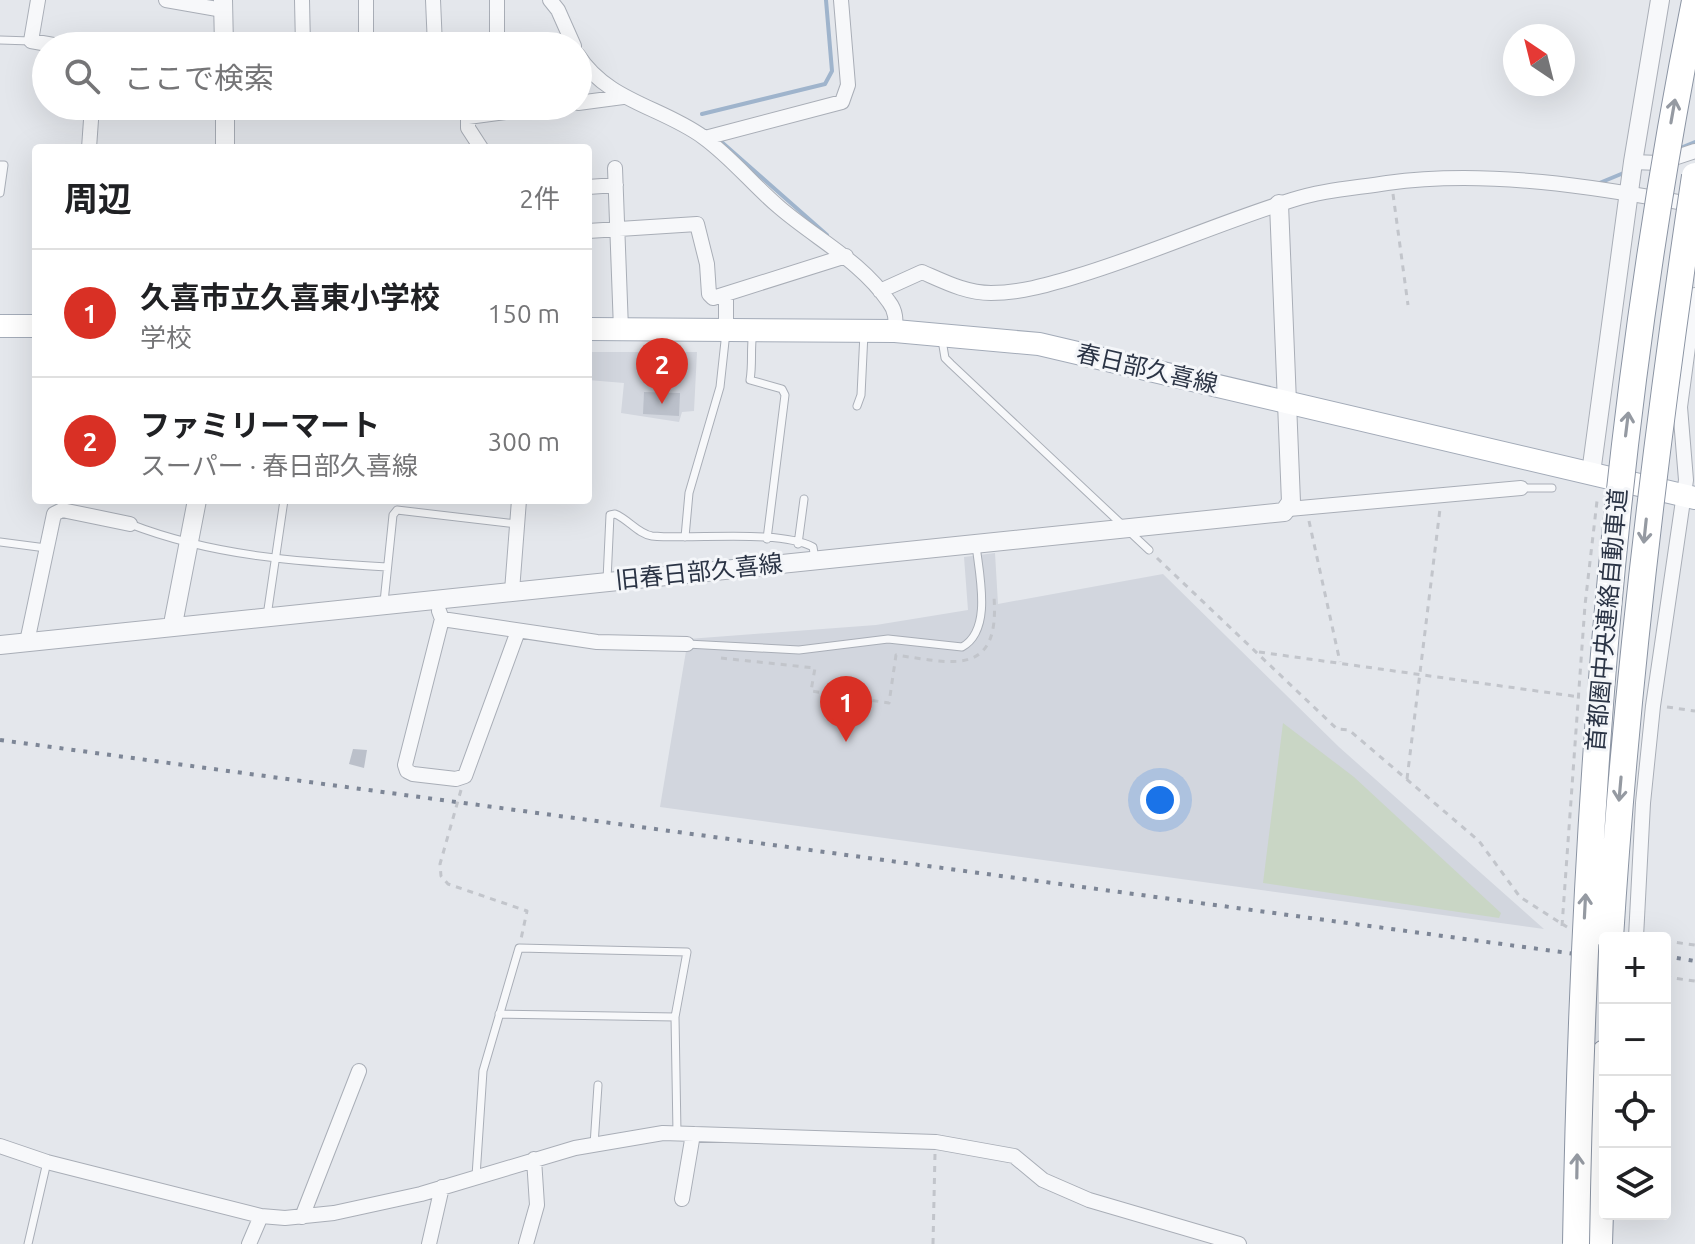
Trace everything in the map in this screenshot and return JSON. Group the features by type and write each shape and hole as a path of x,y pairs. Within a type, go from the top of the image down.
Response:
{"highway":[{"name":"首都圏中央連絡自動車道","path":"1576,1244 1582,969 1590,807 1605,627 1646,281 1673,110 1695,1"},
{"name":"首都圏中央連絡自動車道","path":"1623,932 1619,798 1648,504 1694,160"},
{"path":"1599,1244 1604,1076"}],"main road":[{"path":"0,326 32,326"},
{"name":"春日部久喜線","path":"592,329 895,331 1039,344 1690,496"}],"street":[{"path":"33,32 38,0"},
{"path":"166,0 223,5 224,32"},
{"path":"302,0 303,32"},
{"path":"366,0 366,32"},
{"path":"433,0 434,32"},
{"path":"497,0 497,32"},
{"path":"550,0 568,32"},
{"path":"705,138 842,102 848,85 841,0"},
{"path":"1591,473 1633,162 1660,0"},
{"path":"31,41 32,35"},
{"path":"592,74 623,97 679,122 705,138 778,206 846,256 893,308 895,331"},
{"path":"592,101 623,97"},
{"path":"89,144 91,120"},
{"path":"225,120 225,144"},
{"path":"468,120 468,128 478,144"},
{"path":"1633,162 1694,160"},
{"path":"615,168 621,329"},
{"path":"880,291 922,272 957,288 990,293 1028,290 1110,266 1279,204 1391,182 1490,181 1629,192 1695,205"},
{"path":"592,187 616,185"},
{"path":"1279,204 1287,402 1297,510 1521,488"},
{"path":"592,231 697,224 707,264 709,294 713,298 846,256"},
{"path":"726,295 726,329"},
{"path":"1624,932 1643,803 1653,706 1690,496 1680,407 1695,295"},
{"path":"173,624 196,504"},
{"path":"512,591 519,504"},
{"path":"27,642 54,514 62,510 130,524"},
{"name":"旧春日部久喜線","path":"0,645 173,624 1297,510"},
{"path":"437,599 442,619 405,765 407,771 413,774 462,779 469,770 518,631"},
{"path":"442,619 597,642 687,644"},
{"path":"302,1217 359,1071"},
{"path":"682,1199 685,1133"},
{"path":"0,1146 47,1162 261,1216 302,1217 442,1187 534,1159 594,1145 685,1133 936,1142 1014,1156 1043,1180 1089,1200 1239,1244"},
{"path":"526,1244 537,1205 534,1159"},
{"path":"429,1244 442,1187"},
{"path":"249,1244 261,1216"}],"lane":[{"path":"0,40 31,41"},
{"path":"1649,197 1658,180 1694,160"},
{"path":"0,165 4,165 0,193"},
{"path":"685,537 689,493 720,387 726,329"},
{"path":"753,330 749,352 753,359 750,380 782,389 785,395 767,539"},
{"path":"857,406 861,395 864,331"},
{"path":"942,334 945,358 1149,550"},
{"path":"1521,488 1552,488"},
{"path":"798,544 804,499"},
{"path":"267,616 283,504"},
{"path":"384,605 393,515 397,510 517,524"},
{"path":"607,582 610,515 621,517 647,536 767,539 813,547 815,560"},
{"path":"130,524 273,560 387,567"},
{"path":"0,542 46,548"},
{"path":"687,644 799,650 888,639 962,647 974,636 980,622 976,543"},
{"path":"476,1176 483,1071 519,948 687,952 675,1017 685,1133"},
{"path":"499,1014 675,1017"},
{"path":"594,1145 598,1085"},
{"path":"28,1244 47,1162"}],"path":[{"path":"1391,182 1408,305"},
{"path":"1407,779 1442,497"},
{"path":"1562,926 1578,697 1597,501"},
{"path":"1297,510 1340,663"},
{"path":"1149,550 1337,729 1349,730 1479,841 1520,897 1562,926 1577,928"},
{"path":"714,657 815,668 811,691 889,703 896,655 963,663 980,652 994,629 993,591"},
{"path":"1258,652 1593,699"},
{"path":"1653,706 1695,711"},
{"path":"462,779 439,870 448,884 527,911 519,948"},
{"path":"1671,942 1695,945"},
{"path":"1671,978 1695,981"},
{"path":"933,1244 936,1142"}],"shaded area":[{"path":"592,352 697,352 694,411 682,412 679,422 621,413 624,383 592,380"},
{"path":"995,553 998,604 1163,574 1339,747 1544,929 660,807 688,639 876,625 968,610 964,557"}],"green space":[{"path":"1283,723 1354,777 1501,913 1499,918 1263,883"}],"building":[{"path":"644,392 680,393 679,416 643,414"},
{"path":"353,749 367,750 364,768 349,764"}],"waterway":[{"path":"702,114 825,84 832,71 826,0"},
{"path":"717,138 827,235"},
{"path":"1678,149 1695,142"},
{"path":"1597,184 1626,172"}],"railway":[{"path":"0,740 1599,957"},
{"path":"1671,957 1695,961"}],"place":[{"name":"ファミリーマート","path":"662,404"},
{"name":"久喜市立久喜東小学校","path":"846,742"}]}
